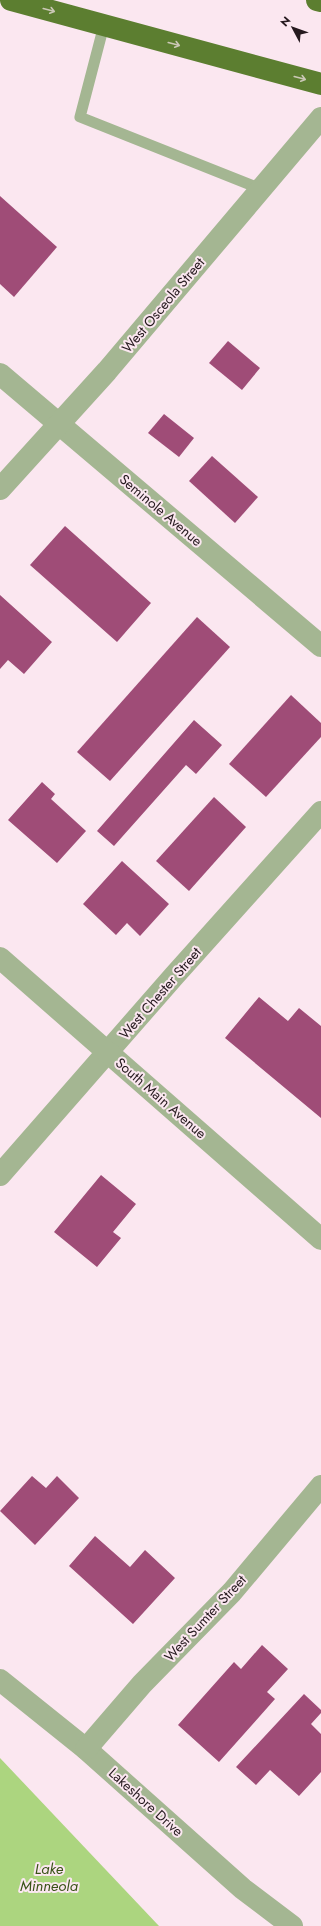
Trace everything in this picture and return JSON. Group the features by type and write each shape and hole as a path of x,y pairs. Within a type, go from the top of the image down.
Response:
{"highway":[{"path":"11,0 321,84"},
{"path":"317,0 321,1"}],"street":[{"name":"West Osceola Street","path":"0,489 107,371 321,118"},
{"name":"Seminole Avenue","path":"0,374 321,646"},
{"name":"West Chester Street","path":"0,1175 179,970 321,812"},
{"name":"South Main Avenue","path":"0,958 321,1239"},
{"name":"West Sumter Street","path":"86,1749 142,1684 232,1592 321,1486"},
{"name":"Lakeshore Drive","path":"0,1680 86,1749 243,1889 292,1926"}],"lane":[{"path":"104,25 80,117 261,189"}],"water":[{"name":"Lake Minneola","path":"0,1758 159,1926 0,1926"}],"building":[{"path":"0,196 57,247 14,297 0,284"},
{"path":"228,341 260,368 242,390 209,363"},
{"path":"164,414 194,438 179,457 148,433"},
{"path":"212,456 258,497 235,523 189,481"},
{"path":"65,526 151,603 117,642 30,565"},
{"path":"0,595 52,642 24,674 8,660 0,669"},
{"path":"197,617 230,647 110,781 77,752"},
{"path":"291,695 321,723 321,737 266,797 229,764"},
{"path":"194,720 222,745 196,774 186,765 114,846 97,831"},
{"path":"42,782 55,794 51,799 86,831 57,863 8,820"},
{"path":"214,797 246,827 189,891 156,861"},
{"path":"122,861 169,904 140,936 127,923 116,935 83,904"},
{"path":"259,997 288,1021 299,1008 321,1026 321,1118 225,1038"},
{"path":"101,1175 136,1204 113,1232 121,1238 97,1267 54,1232"},
{"path":"32,1476 46,1488 57,1476 79,1498 35,1545 0,1511"},
{"path":"95,1536 130,1567 145,1550 175,1578 133,1624 69,1566"},
{"path":"262,1645 288,1669 267,1692 275,1699 219,1762 178,1725 234,1662 241,1669"},
{"path":"304,1694 321,1710 321,1713 311,1724 321,1734 321,1772 299,1796 270,1770 256,1785 236,1767"}]}
